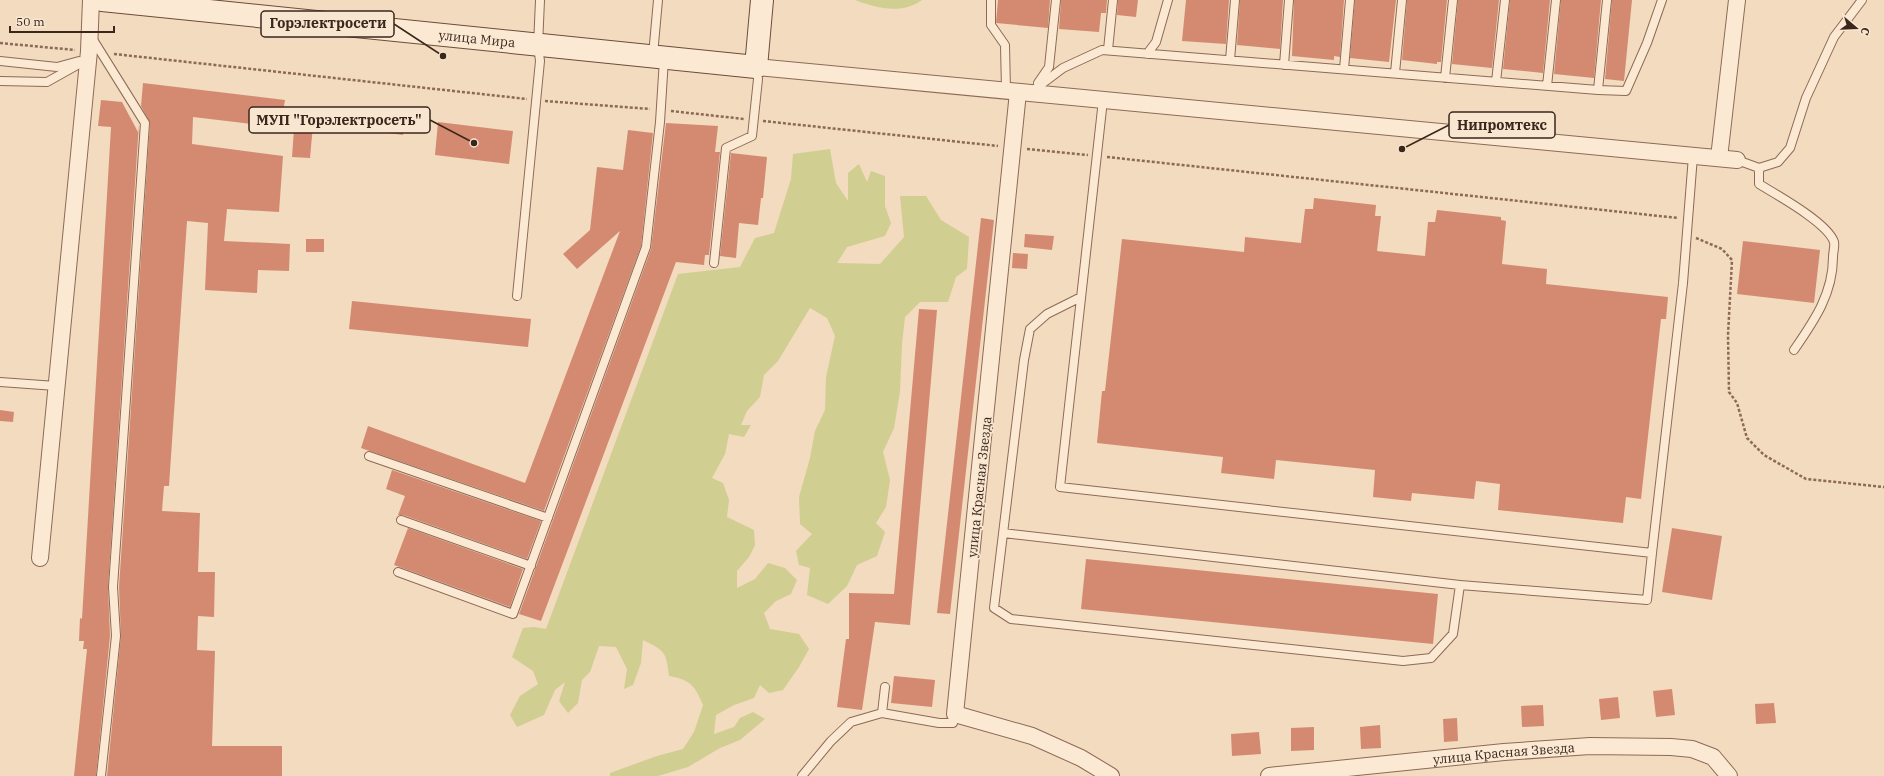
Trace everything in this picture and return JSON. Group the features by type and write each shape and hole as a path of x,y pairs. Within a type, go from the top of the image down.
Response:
{"main road":[{"name":"улица Мира","path":"102,0 239,10 538,46 756,67"},
{"path":"756,67 762,0"}],"street":[{"path":"40,558 56,386 92,50 91,0"},
{"path":"1719,158 1737,0"},
{"path":"756,67 1737,160"},
{"name":"улица Красная Звезда","path":"956,714 1018,92"},
{"path":"956,714 1032,736 1081,758 1110,776"},
{"name":"улица Красная Звезда","path":"1279,776 1504,752 1590,746 1671,747 1692,749 1713,757 1729,776"}],"lane":[{"path":"517,296 540,61 538,46 540,0"},
{"path":"398,572 513,614 646,247 661,110 658,0"},
{"path":"991,0 991,25 1005,45 1018,92"},
{"path":"1018,92 1050,67 1056,0"},
{"path":"1108,50 1113,0"},
{"path":"1147,54 1156,42 1168,0"},
{"path":"1230,60 1235,0"},
{"path":"1284,65 1289,0"},
{"path":"1344,69 1350,0"},
{"path":"1395,73 1402,0"},
{"path":"1445,78 1453,0"},
{"path":"1496,82 1505,0"},
{"path":"1547,86 1556,0"},
{"path":"1598,90 1607,0"},
{"path":"1018,92 1063,68 1102,50 1626,91 1647,43 1662,0"},
{"path":"1737,160 1759,168 1778,162 1790,148 1806,98 1834,37 1862,0"},
{"path":"0,61 57,67 92,50"},
{"path":"0,81 48,82 92,50"},
{"path":"92,50 145,123 113,587 116,636 101,776"},
{"path":"714,263 726,148 752,136 758,79 756,67"},
{"path":"1103,100 1060,487 1652,553"},
{"path":"1003,533 1460,585 1647,600 1688,234 1693,156"},
{"path":"1759,168 1759,184 1821,225 1834,241 1833,273 1825,299 1816,319 1794,350"},
{"path":"1081,297 1047,314 1030,329 1024,360 994,608 1011,619 1403,661 1431,658 1453,634 1460,585"},
{"path":"0,382 56,386"},
{"path":"369,456 548,518"},
{"path":"401,520 531,566"},
{"path":"882,713 885,687"},
{"path":"802,776 830,741 851,722 882,713 939,723 953,723 956,714"}],"path":[{"path":"0,43 92,50 536,100 661,110 1092,156"},
{"path":"1100,157 1689,219"},
{"path":"1688,234 1722,249 1732,260 1728,336 1729,392 1737,403 1747,438 1764,455 1806,479 1884,487"}],"shaded area":[{"path":"855,0 922,0 914,5 898,9 889,9"},
{"path":"830,149 836,183 848,201 848,173 859,164 867,182 871,171 885,176 885,206 891,223 885,236 847,247 837,263 880,264 904,237 900,196 926,196 941,220 969,237 967,269 956,277 948,302 920,302 905,317 900,392 894,428 883,452 890,480 886,507 876,523 885,532 877,556 857,565 847,586 828,604 807,595 810,568 799,565 796,551 812,534 800,524 799,497 810,458 815,431 825,410 826,377 835,336 827,318 810,308 778,361 764,375 760,397 747,411 741,425 751,425 744,437 729,434 725,454 712,478 723,483 729,500 727,517 754,530 755,545 749,557 737,571 737,588 755,579 768,563 785,568 797,580 791,594 776,601 764,613 770,629 799,634 809,649 783,690 769,693 760,685 754,698 734,705 716,715 714,734 734,727 740,718 753,712 765,719 740,740 720,748 688,767 658,776 610,776 610,773 657,756 683,749 694,732 703,705 695,689 687,682 669,676 667,661 663,653 656,647 643,640 641,663 633,685 624,689 627,669 616,647 599,646 590,672 582,680 578,703 568,713 559,701 565,682 555,690 544,715 517,727 510,715 520,696 538,684 533,671 512,657 523,628 534,627 546,629 678,274 740,267 755,238 774,233 791,179 793,154"}],"building":[{"path":"998,0 1050,0 1048,28 996,23"},
{"path":"1061,0 1107,0 1106,13 1101,13 1099,32 1059,29"},
{"path":"1118,0 1138,0 1136,17 1117,15"},
{"path":"1186,0 1229,0 1226,44 1182,41"},
{"path":"1240,0 1283,0 1280,49 1237,45"},
{"path":"1294,0 1344,0 1340,57 1334,56 1334,60 1292,56"},
{"path":"1355,0 1396,0 1389,62 1350,58"},
{"path":"1407,0 1447,0 1441,62 1437,62 1437,64 1402,60"},
{"path":"1458,0 1499,0 1492,68 1452,64"},
{"path":"1510,0 1550,0 1543,73 1503,69"},
{"path":"1561,0 1601,0 1594,78 1554,74"},
{"path":"1612,0 1632,0 1624,81 1605,79"},
{"path":"143,83 285,100 283,112 314,114 310,158 292,157 294,129 193,117 192,144 283,156 279,212 227,209 224,241 290,244 289,271 258,270 257,293 205,290 208,223 187,221 169,486 164,486 162,511 200,513 198,572 215,572 214,617 198,616 197,650 215,651 212,746 282,746 282,776 107,776 121,636 119,587 150,123 141,106"},
{"path":"101,100 122,102 138,132 139,124 108,587 110,636 96,776 74,776 87,649 83,649 84,641 79,641 80,618 82,619 111,127 98,126"},
{"path":"383,119 405,122 403,135 381,132"},
{"path":"438,122 513,131 509,164 435,155"},
{"path":"666,123 718,126 715,152 720,152 709,255 705,255 704,265 676,262 541,621 519,614 651,249"},
{"path":"628,130 653,133 641,246 544,511 361,448 368,426 525,483 620,231 577,269 563,254 590,230 597,167 623,170"},
{"path":"731,153 767,157 763,198 761,198 758,225 739,223 736,258 720,256"},
{"path":"1314,198 1376,205 1375,216 1381,216 1377,251 1425,256 1428,222 1435,222 1437,210 1501,217 1501,220 1506,221 1502,264 1547,269 1546,284 1668,297 1666,319 1661,319 1641,499 1626,497 1623,523 1498,510 1500,484 1476,481 1474,499 1412,493 1411,501 1373,497 1375,470 1276,460 1274,479 1221,473 1223,457 1097,443 1102,391 1105,391 1122,239 1244,252 1245,237 1301,243 1305,209 1313,209"},
{"path":"981,218 994,220 950,614 937,613"},
{"path":"1025,234 1054,236 1052,250 1024,247"},
{"path":"306,239 324,239 324,252 306,252"},
{"path":"1743,241 1820,250 1814,303 1737,294"},
{"path":"1013,253 1028,254 1027,269 1012,268"},
{"path":"352,301 531,319 528,347 349,329"},
{"path":"919,309 937,310 910,625 875,622 862,710 837,707 846,639 849,639 849,593 894,594"},
{"path":"0,410 14,412 13,422 0,421"},
{"path":"392,470 541,521 527,559 403,515 398,515 405,496 386,489"},
{"path":"408,528 523,569 510,607 394,565"},
{"path":"1672,528 1722,536 1712,600 1662,592"},
{"path":"1086,559 1438,594 1433,644 1081,609"},
{"path":"894,676 935,680 932,707 891,703"},
{"path":"1672,689 1675,715 1656,717 1653,691"},
{"path":"1618,697 1620,718 1601,720 1599,699"},
{"path":"1774,703 1776,723 1756,724 1755,704"},
{"path":"1543,705 1544,726 1522,727 1521,706"},
{"path":"1457,718 1458,741 1444,742 1443,719"},
{"path":"1380,725 1381,748 1361,749 1360,727"},
{"path":"1314,727 1314,750 1291,751 1291,728"},
{"path":"1259,732 1261,754 1232,756 1231,734"}],"place":[{"name":"Горэлектросети","path":"443,56"},
{"name":"МУП \"Горэлектросеть\"","path":"474,143"},
{"name":"Нипромтекс","path":"1402,149"}]}
